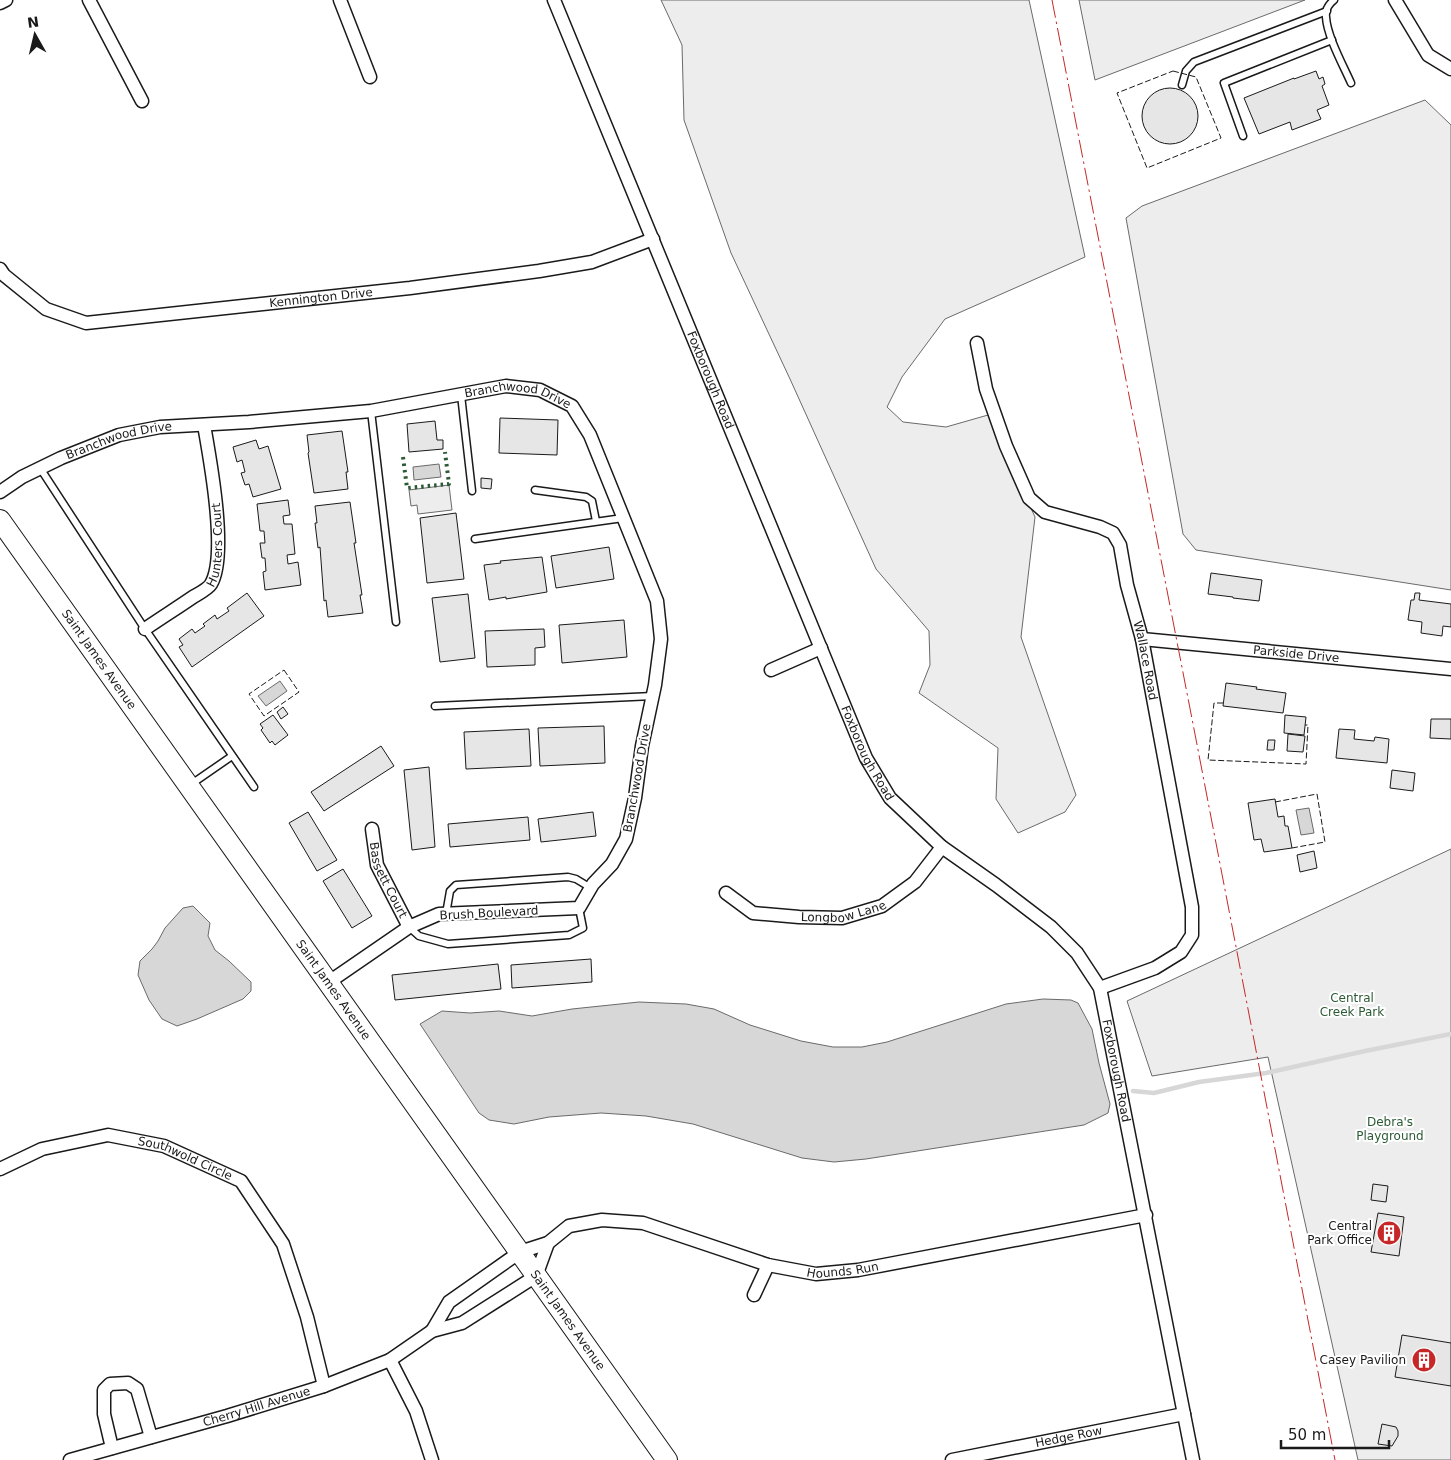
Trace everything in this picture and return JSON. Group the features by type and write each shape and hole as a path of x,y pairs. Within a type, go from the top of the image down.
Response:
{"main road":[{"name":"Saint James Avenue","path":"0,520 667,1460"}],"street":[{"path":"0,3 6,0"},
{"path":"89,0 142,100"},
{"path":"340,0 370,77"},
{"name":"Foxborough Road","path":"554,0 866,758 890,798 942,847 996,884 1051,927 1077,953 1100,988 1193,1460"},
{"path":"1395,0 1428,55 1451,69"},
{"name":"Kennington Drive","path":"0,269 4,275 46,309 86,323 410,288 539,271 592,262 653,240"},
{"name":"Wallace Road","path":"977,342 986,388 1006,446 1029,498 1045,512 1100,527 1113,534 1120,545 1127,585 1142,639 1192,907 1192,935 1181,952 1155,968 1100,988"},
{"name":"Branchwood Drive","path":"0,492 22,477 61,458 119,435 160,427 371,412 506,386 540,390 572,406 590,435 657,601 661,639 653,696 642,746 635,798 626,839 612,864 591,888 579,908"},
{"name":"Hunters Court","path":"145,629 210,586 217,569 216,515 204,425"},
{"name":"Parkside Drive","path":"1142,639 1451,669"},
{"path":"771,670 821,648"},
{"name":"Bassett Court","path":"372,829 378,865 409,927"},
{"name":"Longbow Lane","path":"726,893 753,913 842,918 882,906 915,882 942,847"},
{"name":"Brush Boulevard","path":"329,982 409,927 438,914 579,908"},
{"name":"Southwold Circle","path":"0,1169 42,1149 108,1135 164,1146 241,1181 283,1244 307,1318 324,1386"},
{"name":"Hounds Run","path":"520,1252 548,1243 569,1226 602,1220 643,1223 768,1265 816,1274 858,1270 1146,1215"},
{"path":"536,1276 548,1243"},
{"name":"Cherry Hill Avenue","path":"432,1331 449,1302 520,1252"},
{"path":"754,1295 768,1265"},
{"name":"Cherry Hill Avenue","path":"70,1460 324,1386 390,1360 432,1331 462,1322 536,1276"},
{"path":"390,1360 416,1411 432,1460"},
{"path":"112,1448 104,1414 104,1390 110,1384 128,1383 137,1389 151,1437"},
{"name":"Hedge Row","path":"952,1460 1184,1414"}],"lane":[{"path":"1334,0 1328,4 1326,16 1332,40 1351,83"},
{"path":"1182,85 1186,71 1194,62 1327,10"},
{"path":"1243,136 1224,83 1332,40"},
{"path":"461,395 472,491"},
{"path":"371,412 396,622"},
{"path":"40,468 145,629 254,787"},
{"path":"536,490 586,497 592,501 596,522"},
{"path":"475,539 623,518"},
{"path":"435,706 653,696"},
{"path":"190,786 232,756"},
{"path":"446,914 450,891 456,886 568,877 576,879 591,888"},
{"path":"409,927 419,936 448,944 569,935 583,928 579,908"}],"green space":[{"path":"661,0 1029,0 1085,257 945,319 902,377 887,407 903,422 946,427 988,415 1035,517 1021,637 1076,795 1065,812 1018,833 996,799 998,748 919,693 930,665 929,631 876,569 731,253 684,120 682,45"},
{"path":"1079,0 1305,0 1095,80"},
{"path":"1425,100 1451,125 1451,590 1196,550 1183,534 1126,218 1142,206"},
{"path":"449,485 452,510 418,514 417,505 411,506 409,490"},
{"name":"Central Creek Park","path":"1451,849 1451,1460 1358,1460 1268,1057 1152,1076 1127,1001"}],"shaded area":[{"path":"439,464 441,477 414,480 413,467"},
{"path":"280,681 287,691 266,706 258,696"},
{"path":"1309,808 1314,833 1301,835 1296,810"},
{"path":"193,906 210,923 208,936 215,950 251,982 251,991 243,999 177,1026 162,1019 149,1000 138,975 140,961 152,949 165,928 183,908"},
{"path":"1043,999 1071,1000 1078,1003 1092,1029 1110,1104 1108,1113 1084,1125 866,1159 834,1162 802,1158 693,1124 646,1116 601,1113 549,1117 514,1124 489,1120 479,1113 420,1024 442,1011 470,1013 499,1011 532,1016 572,1009 639,1002 686,1004 714,1009 750,1025 801,1041 833,1047 862,1047 887,1042 1006,1004"}],"building":[{"path":"1316,71 1319,79 1323,77 1325,84 1322,86 1329,105 1317,110 1321,119 1292,130 1290,122 1259,134 1244,98"},
{"path":"1170,88 1181,90 1190,96 1196,105 1198,116 1196,127 1190,136 1181,142 1170,144 1159,142 1150,136 1144,127 1142,116 1144,105 1150,96 1159,90"},
{"path":"500,418 558,420 557,455 499,453"},
{"path":"435,421 437,440 443,440 443,449 409,452 407,424"},
{"path":"342,431 348,472 346,472 348,489 314,493 307,435"},
{"path":"256,440 259,449 268,446 281,489 253,497 249,484 245,485 241,473 245,472 242,460 237,462 233,447"},
{"path":"481,478 492,479 491,489 481,488"},
{"path":"288,500 290,515 283,516 284,524 292,524 295,554 287,555 288,564 298,562 301,585 265,590 263,572 266,571 265,558 262,558 260,543 265,543 264,531 260,531 257,504"},
{"path":"350,502 363,613 328,617 326,600 324,601 320,547 318,548 315,523 317,523 315,506"},
{"path":"456,513 464,579 427,583 420,518"},
{"path":"609,547 614,579 556,588 551,556"},
{"path":"542,557 547,592 489,600 484,565 501,563 500,561"},
{"path":"1211,573 1262,580 1259,601 1208,594"},
{"path":"247,593 264,616 192,667 179,647 183,645 179,639 192,629 195,633 215,615 217,619 229,611 227,608"},
{"path":"1415,593 1420,593 1419,600 1451,604 1451,627 1443,626 1442,636 1421,633 1422,622 1408,620 1411,600 1414,600"},
{"path":"468,594 475,658 440,662 432,598"},
{"path":"624,620 627,657 562,663 559,625"},
{"path":"544,629 545,647 535,648 535,665 487,667 485,631"},
{"path":"1226,683 1286,693 1283,713 1223,706"},
{"path":"283,707 288,714 281,719 277,712"},
{"path":"273,715 288,735 275,745 272,741 270,743 261,730 263,728 260,724"},
{"path":"1285,715 1306,717 1304,735 1284,733"},
{"path":"1431,719 1451,719 1451,739 1430,738"},
{"path":"604,726 605,763 540,766 538,728"},
{"path":"529,729 531,766 466,769 464,732"},
{"path":"1339,729 1355,730 1354,739 1374,741 1375,737 1389,739 1387,763 1336,758"},
{"path":"1288,734 1305,736 1303,752 1287,751"},
{"path":"1268,740 1275,740 1274,750 1267,750"},
{"path":"381,746 394,766 324,811 311,792"},
{"path":"429,767 435,847 412,850 404,770"},
{"path":"1392,770 1415,773 1413,791 1390,788"},
{"path":"1275,799 1278,817 1284,816 1285,826 1288,826 1292,848 1264,852 1261,839 1254,840 1248,803"},
{"path":"308,812 337,860 317,871 289,823"},
{"path":"593,812 596,836 541,842 538,819"},
{"path":"528,817 530,840 450,847 448,824"},
{"path":"1314,851 1317,868 1300,872 1297,855"},
{"path":"343,869 372,916 352,928 323,881"},
{"path":"591,959 592,982 512,988 511,965"},
{"path":"498,964 501,989 395,1000 392,975"},
{"path":"1373,1184 1388,1186 1386,1202 1371,1200"},
{"name":"Central Park Office","path":"1378,1213 1404,1217 1399,1256 1371,1252"},
{"name":"Casey Pavilion","path":"1402,1335 1451,1343 1451,1386 1395,1377"},
{"path":"1382,1424 1396,1427 1398,1431 1398,1436 1392,1446 1378,1444"}],"waterway":[{"path":"1133,1091 1154,1093 1199,1082 1266,1073 1451,1034"}],"hedge":[{"path":"403,457 407,488 449,484 445,452"}],"fence":[{"path":"1173,71 1196,77 1221,138 1147,168 1117,93 1173,71"},
{"path":"284,670 299,692 264,716 249,694 284,670"},
{"path":"1223,703 1214,703 1208,760 1306,764 1308,725 1305,725"},
{"path":"1275,802 1317,794 1325,842 1292,848"}],"power":[{"path":"1052,0 1335,1460"}],"place":[{"name":"Central Park Office","path":"1389,1233"},
{"name":"Casey Pavilion","path":"1424,1360"}],"park label":[{"name":"Debra's Playground","path":"1390,1129"}]}
